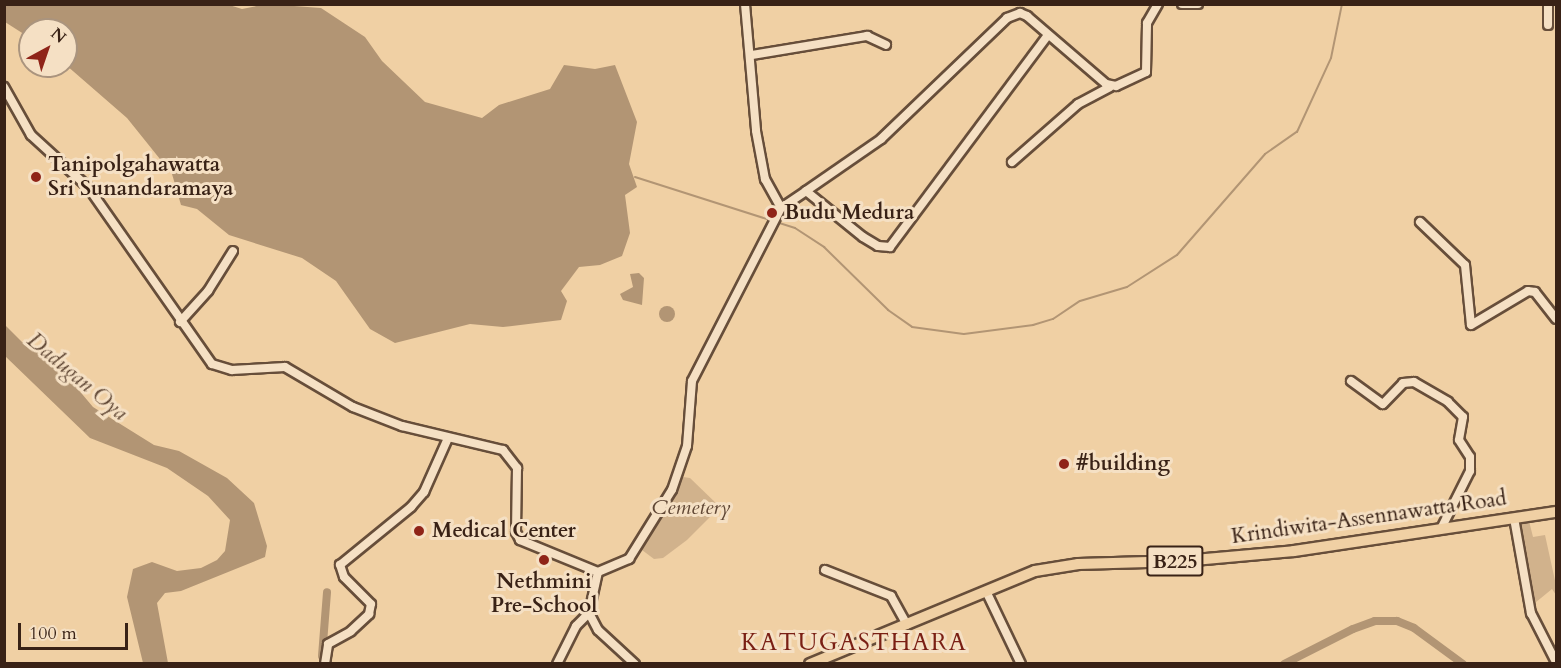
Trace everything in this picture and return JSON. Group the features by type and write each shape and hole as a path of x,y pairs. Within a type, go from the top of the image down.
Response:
{"main road":[{"name":"Krindiwita-Assennawatta Road","path":"810,663 1035,571 1065,566 1294,550 1557,512"}],"street":[{"path":"745,4 752,55 753,106 765,179 781,208"},
{"path":"1012,162 1078,104 1110,87 1137,79 1146,72 1147,23 1158,4"},
{"path":"1182,4 1198,4"},
{"path":"1548,4 1548,25"},
{"path":"4,87 31,135 88,187 206,358 219,368 285,368 353,406 448,438 503,450 511,456 517,468 516,532 520,540 598,572 629,559 667,499 683,464 691,411 692,381 781,208 881,139 1007,18 1020,13 1027,16 1047,36 1110,87"},
{"path":"752,55 867,36 886,45"},
{"path":"806,191 863,237 878,246 890,247 1047,36"},
{"path":"1420,222 1465,265 1471,325 1528,291 1536,292 1557,319"},
{"path":"180,322 208,291 233,251"},
{"path":"1351,381 1383,404 1403,383 1414,382 1448,402 1463,417 1459,440 1470,457 1470,471 1442,527"},
{"path":"325,663 328,644 351,631 369,614 371,604 344,577 340,565 411,507 424,492 448,438"},
{"path":"1514,518 1532,613 1557,662"},
{"path":"825,570 891,596 907,625"},
{"path":"557,663 576,626 589,613 598,572"},
{"path":"986,591 1021,663"},
{"path":"589,613 598,630 635,663"}],"green space":[{"name":"Cemetery","path":"683,477 690,478 720,507 687,540 663,558 654,559 642,550"},
{"path":"1528,517 1533,537 1545,535 1556,585 1556,595 1552,589 1530,607 1514,518"}],"shaded area":[{"path":"226,4 242,9 267,4 321,8 365,37 382,61 425,102 482,118 499,105 550,89 564,65 595,69 615,65 637,122 629,164 637,187 625,195 630,233 622,256 600,265 579,267 561,291 567,301 561,320 503,327 470,324 395,343 370,329 336,281 302,258 229,235 197,209 181,205 172,174 127,118 78,75 78,18 18,18 18,30 5,22 5,5"},
{"path":"639,273 644,278 642,305 623,300 620,294 633,287 630,274"},
{"path":"667,306 673,308 675,314 673,320 667,322 661,320 659,314 661,308"},
{"path":"4,324 22,342 55,362 93,407 154,445 179,451 227,478 254,503 267,546 265,557 181,591 165,593 157,603 168,663 143,663 127,597 133,569 152,562 177,571 201,568 217,560 225,551 230,520 208,496 167,468 90,438 5,356"}],"waterway":[{"path":"635,177 795,228 824,247 888,310 912,327 964,334 1033,325 1053,319 1080,301 1127,287 1177,255 1265,154 1297,132 1331,58 1342,4"},
{"path":"322,656 327,592"},
{"path":"1284,664 1353,629 1375,621 1397,621 1414,628 1463,664"}],"place":[{"name":"Tanipolgahawatta Sri Sunandaramaya","path":"36,177"},
{"name":"Budu Medura","path":"772,213"},
{"name":"#building","path":"1064,464"},
{"name":"Medical Center","path":"419,531"},
{"name":"Nethmini Pre-School","path":"544,560"}],"district":[{"name":"KATUGASTHARA","path":"854,643"}],"water label":[{"name":"Dadugan Oya","path":"77,377"}]}
